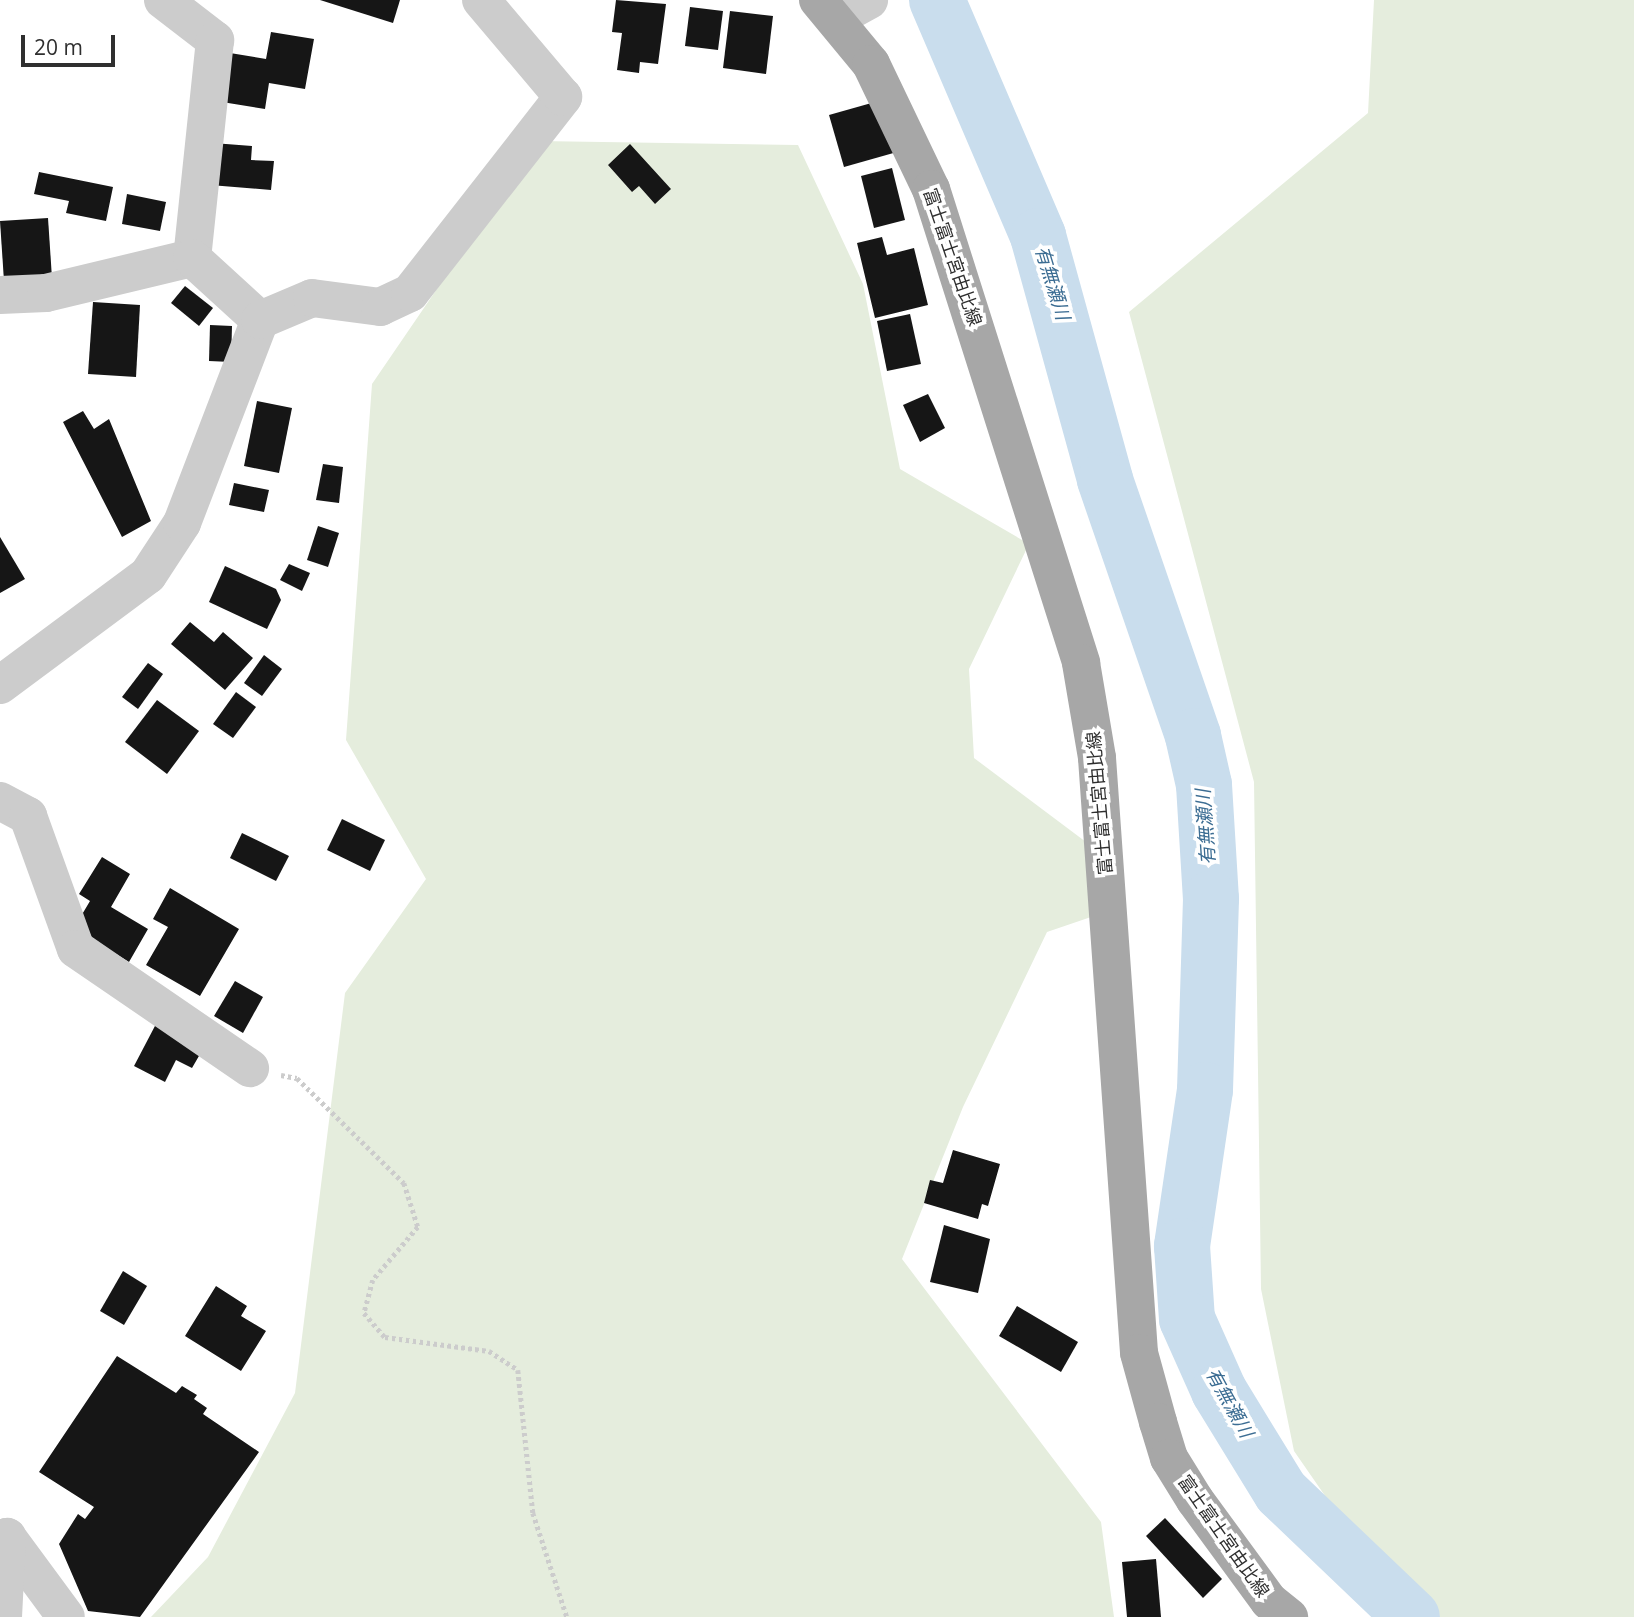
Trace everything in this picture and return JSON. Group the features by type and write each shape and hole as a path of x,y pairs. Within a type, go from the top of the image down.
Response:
{"main road":[{"name":"富士富士宮由比線","path":"826,10 871,64 931,189 1081,663 1097,758 1139,1353 1169,1458 1269,1601 1289,1617"}],"street":[{"path":"163,0 215,40 191,258"},
{"path":"0,685 148,575 182,523 260,320 312,298 380,307 410,293 564,97 481,0"},
{"path":"826,10 868,1"},
{"path":"0,296 46,293 191,258"},
{"path":"191,258 260,320"},
{"path":"0,801 28,817 76,949 250,1068"},
{"path":"2,1617 3,1539"},
{"path":"3,1539 66,1617"}],"path":[{"path":"250,1068 297,1078 404,1183 418,1227 373,1280 364,1313 385,1337 489,1351 518,1370 533,1513 567,1617"}],"green space":[{"path":"1374,0 1634,0 1634,1617 1409,1617 1294,1451 1261,1289 1254,782 1129,312 1368,113"},
{"path":"538,141 798,145 863,284 900,469 1029,544 969,669 974,758 1086,842 1091,917 1047,932 963,1107 902,1259 1101,1522 1114,1617 151,1617 208,1557 295,1393 345,993 426,879 346,740 372,384"}],"building":[{"path":"320,0 400,0 393,23"},
{"path":"616,0 666,4 658,64 640,62 639,73 617,70 622,33 612,32"},
{"path":"690,7 723,11 718,50 685,46"},
{"path":"730,11 773,16 766,74 723,68"},
{"path":"271,32 314,39 305,89 269,83 265,109 222,102 230,53 266,59"},
{"path":"875,102 897,152 844,167 829,115"},
{"path":"213,143 252,146 251,160 274,161 271,190 210,185"},
{"path":"630,144 671,189 655,204 639,186 632,192 608,165"},
{"path":"892,168 905,220 874,228 861,176"},
{"path":"39,172 113,187 106,221 66,213 69,201 34,194"},
{"path":"127,194 166,202 160,231 122,224"},
{"path":"48,218 52,278 4,281 0,221"},
{"path":"882,237 887,255 914,248 928,305 875,318 857,243"},
{"path":"185,286 213,308 199,326 171,303"},
{"path":"93,302 140,305 136,377 88,374"},
{"path":"910,314 921,364 887,371 877,321"},
{"path":"210,325 232,326 231,362 209,361"},
{"path":"928,394 945,428 920,442 903,405"},
{"path":"257,401 292,408 279,473 244,466"},
{"path":"83,411 94,429 109,419 151,521 122,537 63,422"},
{"path":"323,464 343,467 339,503 316,500"},
{"path":"234,483 269,490 264,512 229,505"},
{"path":"318,526 339,533 328,567 307,560"},
{"path":"0,537 25,579 0,593"},
{"path":"289,564 310,573 302,591 280,580"},
{"path":"225,566 276,589 281,600 267,629 209,602"},
{"path":"190,622 214,642 223,632 253,658 225,690 171,644"},
{"path":"264,655 282,669 262,696 244,683"},
{"path":"148,663 163,674 138,709 122,697"},
{"path":"236,692 256,707 233,738 213,724"},
{"path":"157,700 199,731 167,774 125,742"},
{"path":"342,819 385,840 370,871 327,850"},
{"path":"242,833 289,856 276,881 230,858"},
{"path":"102,857 130,874 111,907 148,929 129,962 74,928 90,901 79,894"},
{"path":"170,888 239,929 200,996 146,965 168,927 153,919"},
{"path":"235,981 263,997 243,1033 214,1016"},
{"path":"156,1024 203,1049 192,1068 176,1060 165,1082 134,1066"},
{"path":"953,1150 1000,1164 988,1206 982,1204 978,1219 924,1203 930,1180 943,1183"},
{"path":"944,1225 990,1239 978,1293 930,1282"},
{"path":"123,1271 147,1286 124,1325 100,1311"},
{"path":"216,1286 247,1306 241,1316 266,1331 241,1371 185,1336"},
{"path":"1017,1306 1078,1342 1061,1372 999,1336"},
{"path":"117,1356 176,1393 182,1386 197,1395 194,1399 207,1408 203,1414 259,1452 140,1617 88,1611 59,1544 78,1514 85,1519 94,1507 39,1472"},
{"path":"1165,1518 1222,1579 1203,1598 1146,1536"},
{"path":"1156,1559 1161,1617 1127,1617 1122,1562"}],"waterway":[{"name":"有無瀬川","path":"937,0 1038,236 1105,480 1193,736 1204,785 1211,899 1205,1090 1182,1246 1187,1319 1219,1391 1281,1492 1412,1617"}]}
